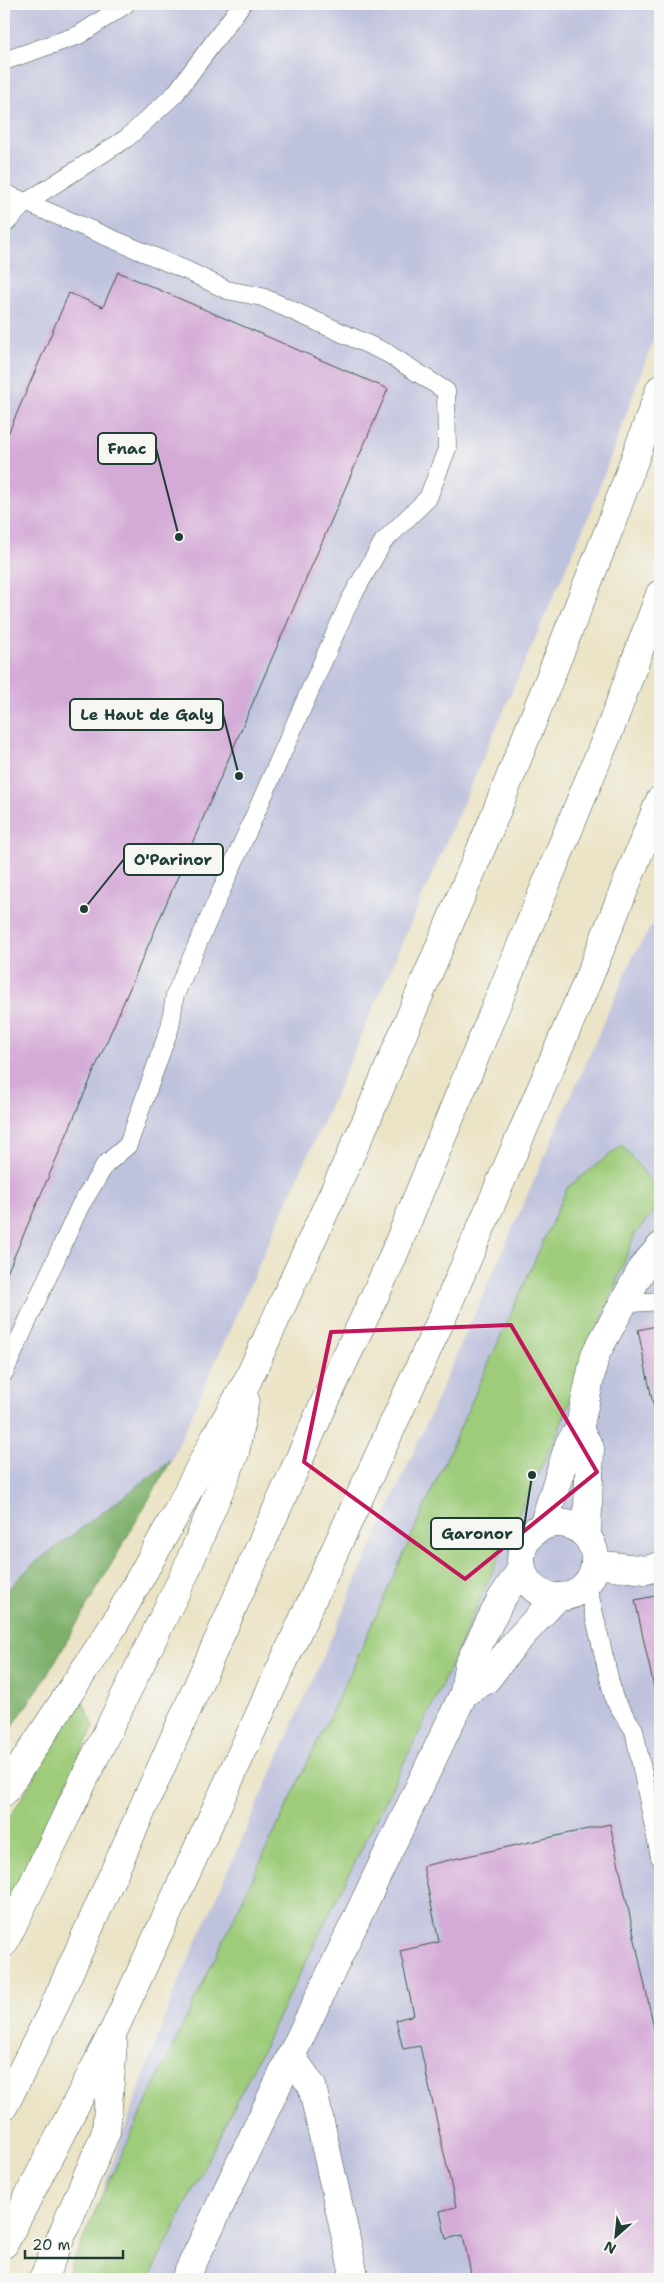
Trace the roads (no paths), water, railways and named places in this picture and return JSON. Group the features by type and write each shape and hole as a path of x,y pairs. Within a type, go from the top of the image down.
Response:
{"main road":[{"path":"4,1792 114,1624 247,1382 367,1119 491,825 610,526 660,389"},
{"path":"4,2106 51,2013 319,1415 391,1261 612,724 660,594"},
{"path":"4,2244 114,2030 442,1318 587,982 660,800"},
{"path":"543,1526 569,1444 579,1430 596,1355 643,1267 660,1247"},
{"path":"4,1943 185,1573 235,1453 247,1382"},
{"path":"579,1430 590,1448 588,1537 592,1546 591,1574"},
{"path":"588,1537 578,1529 567,1524 555,1523 543,1526 532,1533 525,1543 521,1556 522,1568 526,1579 534,1589 545,1595 568,1596 591,1574 646,1570 660,1566"},
{"path":"185,2279 464,1693 468,1666 500,1601 522,1568"},
{"path":"464,1693 486,1680 514,1644 557,1597"},
{"path":"43,2279 106,2132 114,2030"},
{"path":"292,2056 312,2086 355,2279"}],"lane":[{"path":"4,61 79,35 126,4"},
{"path":"4,225 25,203 127,138 175,94 242,4"},
{"path":"4,51 37,50"},
{"path":"4,194 188,271 227,290 262,297 387,354 446,391 448,449 428,498 383,542 350,600 175,995 170,1027 128,1145 105,1165 80,1206 4,1374"},
{"path":"625,1300 642,1303 660,1301"},
{"path":"591,1574 614,1699 634,1730 660,1857"}],"place":[{"name":"Fnac","path":"179,537"},
{"name":"Le Haut de Galy","path":"239,776"},
{"name":"O'Parinor","path":"84,909"},
{"name":"Garonor","path":"532,1475"}]}
